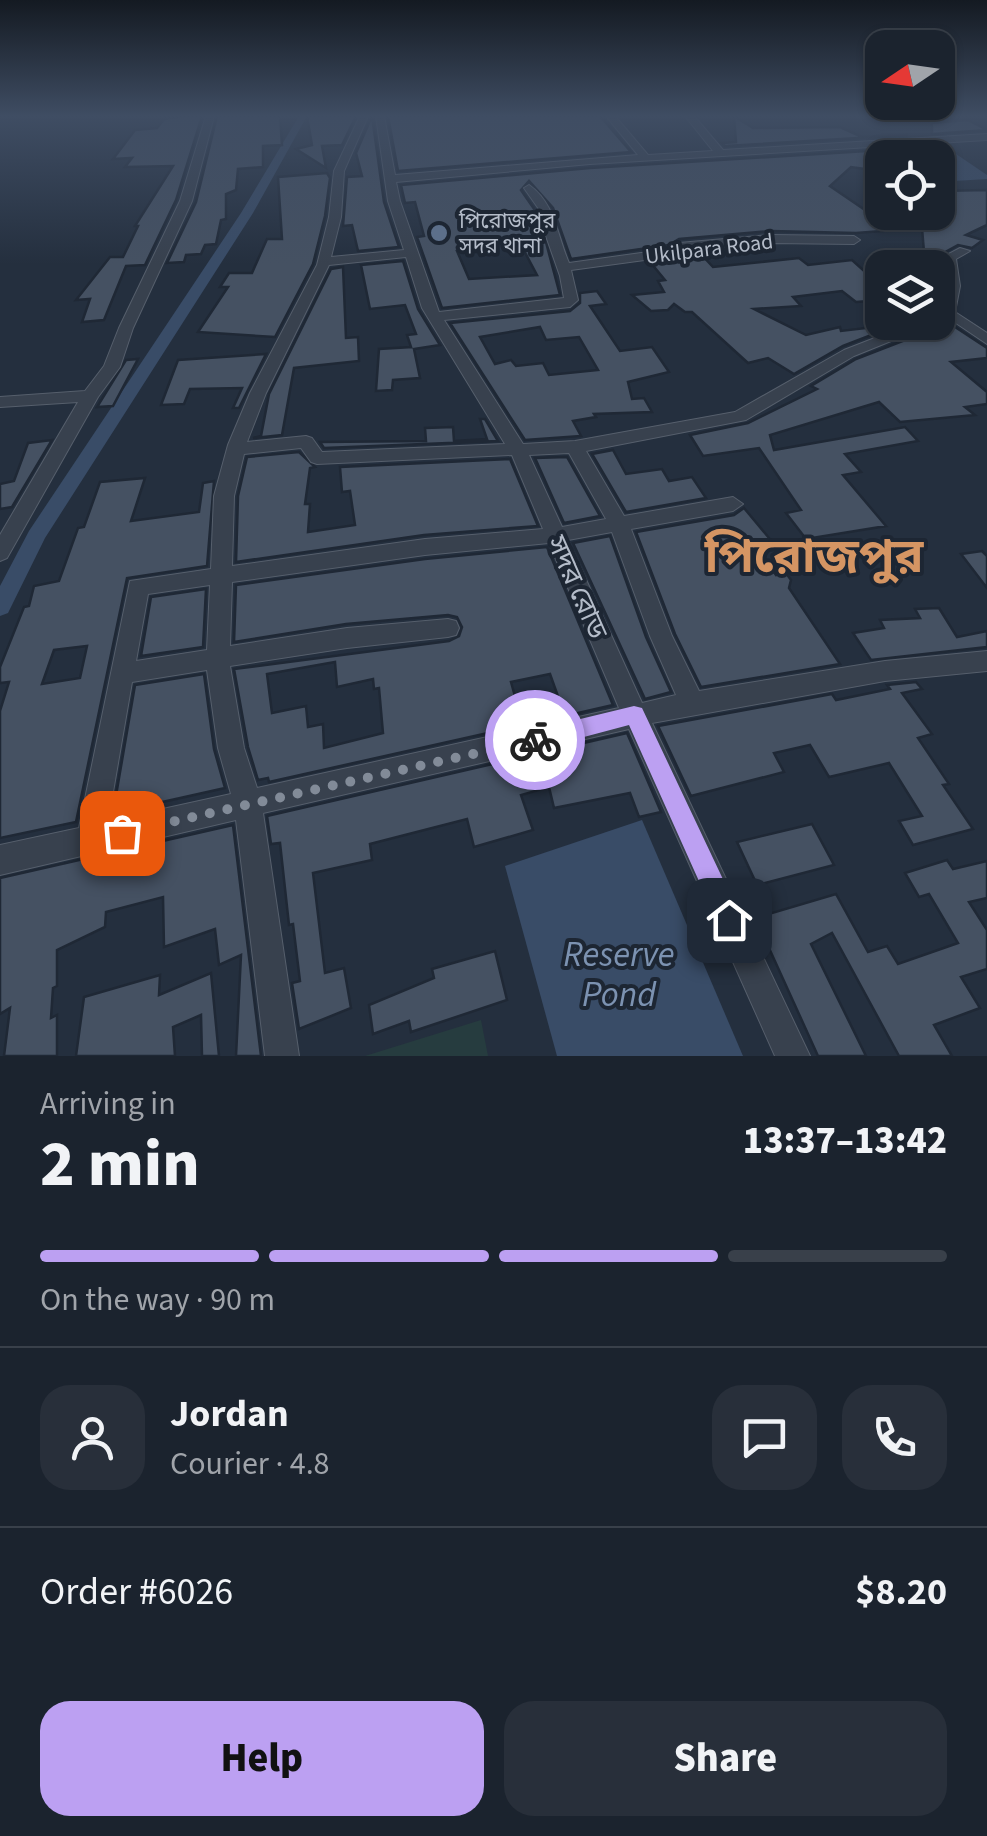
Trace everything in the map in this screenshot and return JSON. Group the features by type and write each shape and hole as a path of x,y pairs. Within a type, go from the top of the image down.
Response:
{"street":[{"path":"0,553 90,396 112,367 126,328 162,258 198,165"},
{"path":"282,1056 248,804 231,748 218,656 224,496 236,449 258,393 324,262 342,165"},
{"name":"সদর রোড","path":"390,165 394,201 434,317 519,452 634,715 792,1056"},
{"path":"392,178 562,165"},
{"path":"434,317 565,304 570,300 571,282 548,230 549,215 529,188"},
{"name":"Ukilpara Road","path":"566,267 716,244 770,239 854,240"},
{"path":"955,254 964,250"},
{"path":"324,262 412,254"},
{"path":"955,323 987,340"},
{"path":"236,449 306,442 317,458 574,447 740,416 849,353 883,340"},
{"path":"0,402 90,396"},
{"path":"574,447 620,524 661,636 692,702"},
{"path":"90,840 135,588 426,547 555,534 734,504"},
{"path":"122,674 218,656 448,628"},
{"path":"0,860 692,702 885,671 987,661"}],"green space":[{"path":"481,1020 488,1056 365,1056"}],"water":[{"path":"955,165 973,165 987,179 955,181"},
{"name":"Reserve Pond","path":"642,820 743,1056 557,1056 505,866"}],"building":[{"path":"187,165 176,200 145,265 126,266 104,320 82,322 90,299 76,300 110,257 123,257 135,226 173,166 125,167"},
{"path":"205,165 263,165 238,169 236,190 226,194 226,219 221,220 216,244 205,245 201,254 186,255 184,262 167,263 196,202"},
{"path":"359,165 379,165 384,202 399,247 358,251 352,225 343,226 347,177 362,176"},
{"path":"397,165 468,165 398,171"},
{"path":"865,165 865,169 851,167 830,186 865,210 865,230 896,230 771,231 679,239 669,245 571,259 553,208 529,181 521,190 539,216 560,295 442,308 417,237 424,236 415,202 405,203 401,185 590,168","holes":["512,241 515,246 521,245 537,275 469,279 457,251"]},
{"path":"327,173 330,178 325,216 313,264 275,337 198,332 228,287 220,287 229,273 252,273 267,239 282,239 278,177"},
{"path":"987,190 987,225 966,235 983,240 972,248 958,245 949,250 924,250 922,230 955,230 955,191"},
{"path":"699,252 713,267 799,258 808,265 852,260 865,272 865,301 856,302 842,291 793,297 801,306 754,309 806,335 840,327 841,331 865,328 865,338 794,374 768,358 748,363 692,312 674,304 668,310 651,311 632,295 664,292 658,281 665,280 651,263"},
{"path":"403,261 418,309 440,345 414,349 420,378 393,380 392,390 376,391 379,349 411,347 407,335 416,334 405,305 370,309 361,265"},
{"path":"343,267 346,338 358,337 359,361 294,368 282,435 253,438 261,436 269,394 331,269"},
{"path":"597,291 606,304 590,306 620,351 652,347 669,372 628,382 632,399 644,398 652,412 594,414 596,417 573,421 581,436 525,440 450,323 570,311 580,303 580,293","holes":["540,327 546,340 579,337 598,370 549,375 543,363 516,366 511,360 495,364 480,337"]},
{"path":"955,327 987,348 987,358 951,362 987,392 987,404 965,407 975,415 900,422 879,402 770,435 774,450 905,427 918,441 845,454 861,472 843,475 886,526 806,539 786,513 801,510 759,448 703,456 690,435 748,423 817,389 811,386 856,359 905,340 955,340"},
{"path":"266,354 239,408 233,408 242,388 190,389 184,404 161,405 178,360"},
{"path":"138,359 113,406 97,407 126,360"},
{"path":"480,419 485,419 498,441 324,448 320,442 426,441 425,428 453,427 454,441 487,439"},
{"path":"52,440 12,507 0,509 0,484 14,481 28,443"},
{"path":"613,450 626,474 662,469 669,481 692,477 706,498 626,512 592,454"},
{"path":"299,452 315,467 310,468 305,504 310,504 308,532 355,525 350,491 342,492 340,467 510,459 538,526 424,535 236,562 238,496 247,457"},
{"path":"567,457 600,516 564,523 535,458"},
{"path":"145,478 131,521 199,512 203,483 214,481 207,566 127,578 76,822 0,838 0,711 9,682 0,683 0,667 24,607 29,606 34,586 59,581 100,482","holes":["87,646 80,678 42,684 54,650"]},
{"path":"744,508 774,544 758,548 776,575 786,573 791,580 789,588 840,664 701,687 675,634 636,532 734,515"},
{"path":"610,536 646,637 671,692 645,699 573,543"},
{"path":"547,547 613,705 565,716 550,674 511,682 523,725 269,782 268,778 258,780 234,669 449,641 459,636 462,627 457,617 448,615 346,624 234,642 236,585","holes":["335,662 337,687 373,679 374,689 379,688 383,733 324,748 323,724 308,727 306,706 272,713 267,674"]},
{"path":"982,551 987,556 987,588 961,554"},
{"path":"206,589 203,647 141,656 151,597"},
{"path":"939,608 957,637 987,631 987,647 871,660 853,633 884,628 880,620 920,618 915,609"},
{"path":"204,674 214,749 225,788 113,813 135,685"},
{"path":"916,682 922,689 902,693 932,734 918,738 973,829 913,845 899,821 922,816 889,763 829,777 810,745 774,753 784,772 691,796 658,726 832,694 836,700 890,689 887,685"},
{"path":"627,733 661,812 639,817 630,793 554,808 549,787 521,795 533,830 474,847 467,819 370,844 372,860 313,873 325,973 344,968 351,1008 299,1029 292,983 300,981 293,924 289,925 280,843 271,844 267,816"},
{"path":"812,824 834,865 757,885 737,842"},
{"path":"233,825 261,1056 236,1056 241,955 219,965 215,929 164,947 163,897 106,912 105,927 57,950 57,986 53,988 51,1018 57,1015 57,1056 4,1056 10,1008 0,1014 0,878"},
{"path":"947,860 953,869 987,861 987,898 969,902 987,930 987,969 961,977 980,1008 934,1025 952,1056 899,1056 832,933 811,944 866,1056 818,1056 764,937 759,939 742,904 755,900 762,916 836,894 868,952 887,946 898,964 958,943 929,894 919,897 905,873"},
{"path":"495,951 507,1000 411,1032 409,1021 373,1034 369,1005 434,978 432,969"},
{"path":"211,973 219,1056 202,1056 201,1015 173,1027 175,1056 76,1056 84,997 160,975 159,995"}],"waterway":[{"path":"0,607 36,536 275,165"}],"way so far":[{"path":"122,833 535,740"}],"place":[{"name":"পিরোজপুর সদর থানা","path":"439,233"}],"district":[{"name":"পিরোজপুর","path":"814,555"}],"route":[{"path":"535,740 634,715 729,920"}]}
